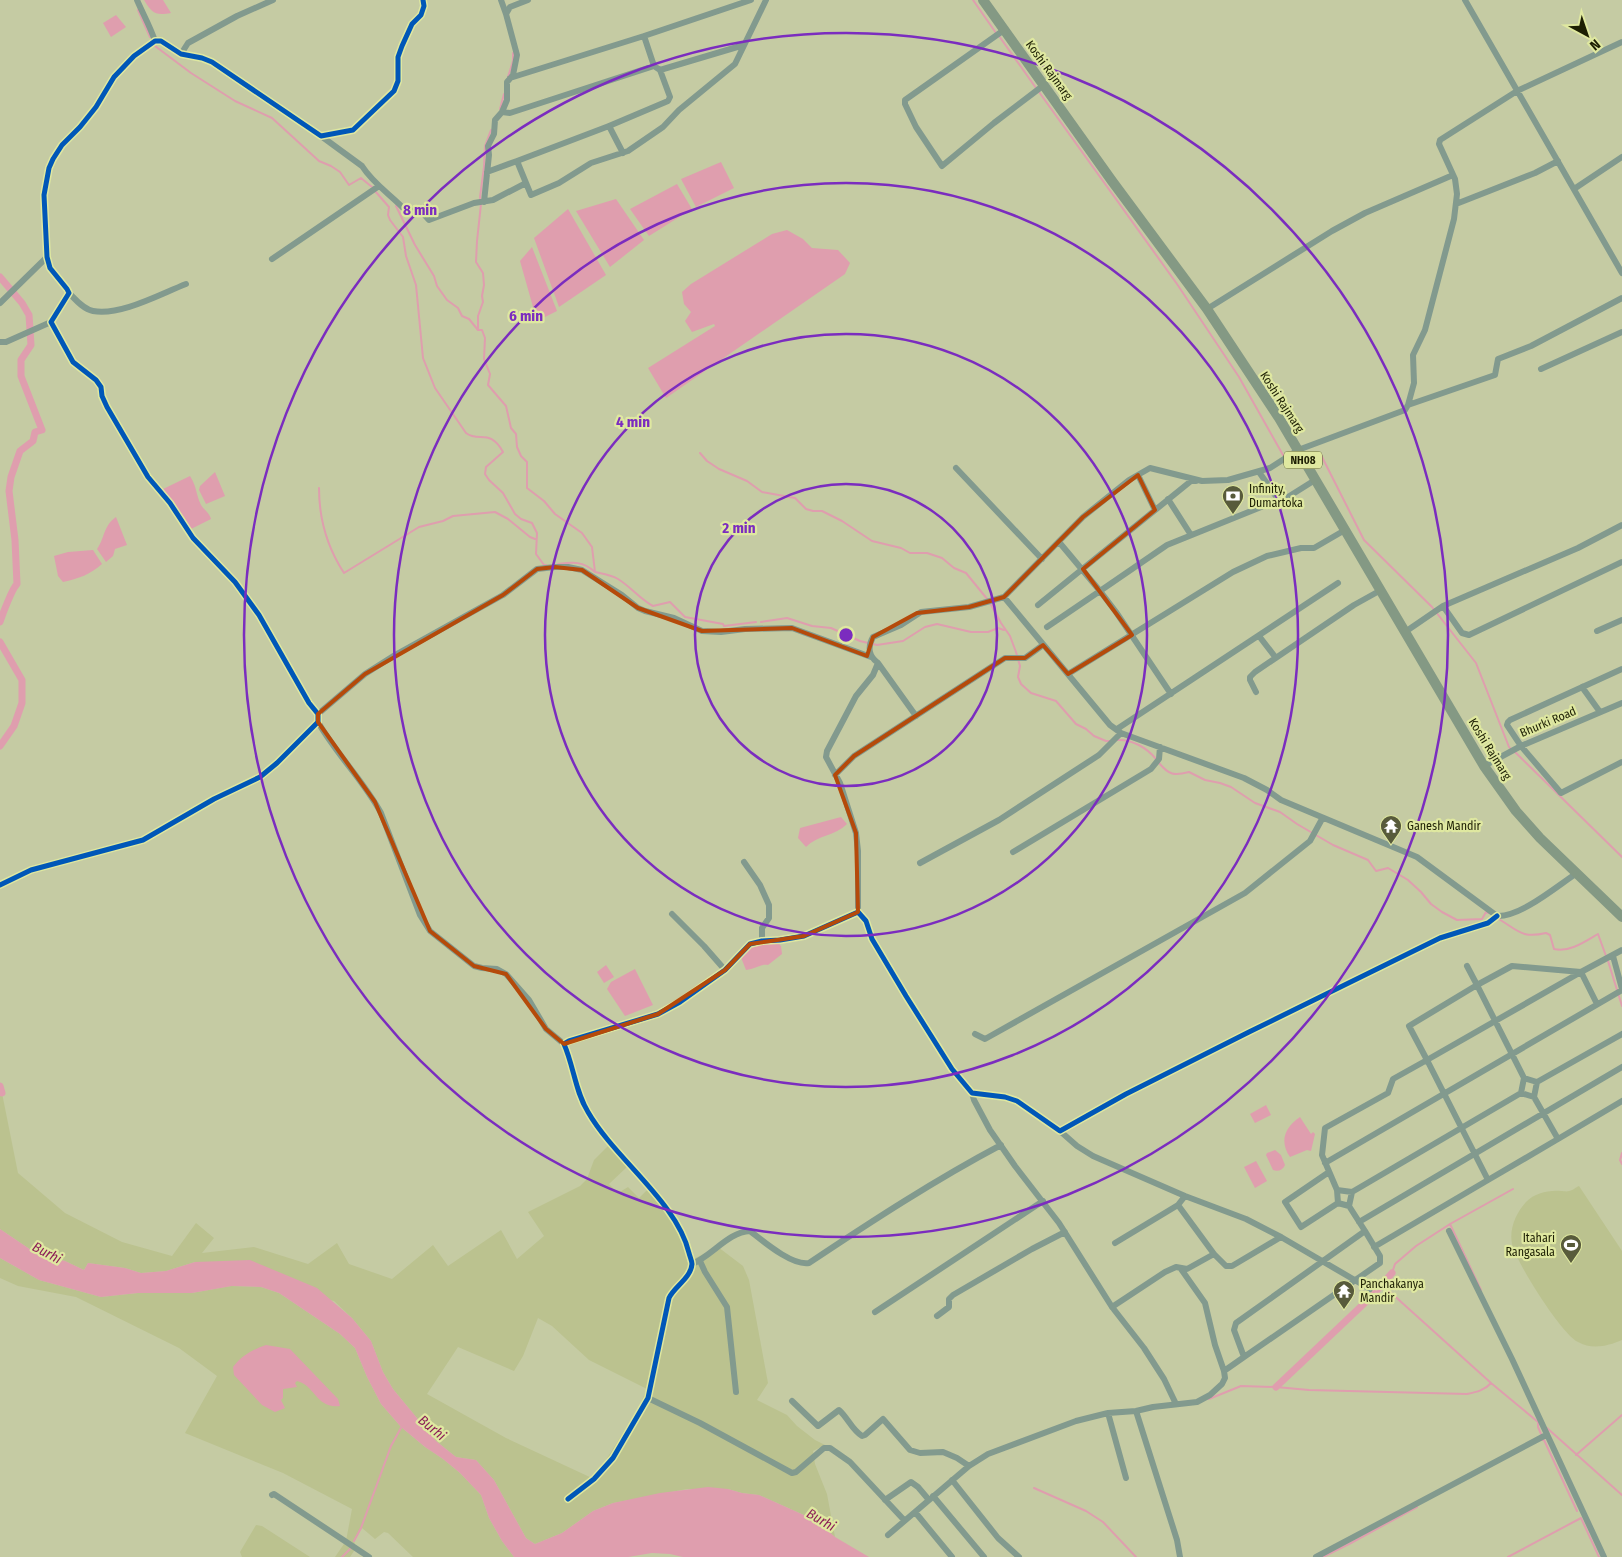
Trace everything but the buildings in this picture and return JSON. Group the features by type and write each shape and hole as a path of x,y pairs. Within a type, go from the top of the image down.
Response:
{"main road":[{"name":"Koshi Rajmarg","path":"983,0 1112,181 1207,309 1298,450 1484,766 1516,812 1540,838 1622,917"}],"street":[{"path":"137,0 148,22 154,41"},
{"path":"181,54 188,43 237,16 273,0"},
{"path":"321,136 353,130 394,91 398,81 398,57 412,24 424,6 423,0"},
{"path":"484,202 489,155 488,146 494,134 495,120 502,112 507,100 507,82 512,75 517,55 501,0"},
{"path":"506,14 510,7 528,0"},
{"path":"510,78 751,0"},
{"path":"517,161 531,195 559,183 591,163 623,153 663,127 679,110 732,69 766,0"},
{"path":"1465,0 1622,273"},
{"path":"1004,30 905,100 905,104 916,127 942,166 1044,85"},
{"path":"487,172 609,126 668,101 670,97 644,36"},
{"path":"186,284 110,312 92,311 80,304 68,293 50,268 46,257 44,194 49,168 53,159 62,145 96,107 114,77 134,56 154,41 161,41 181,54 212,62 362,166 375,188 395,198 407,212 420,209 429,220 474,203 493,200 526,183"},
{"path":"1038,605 1191,481 1228,480 1259,472 1270,468 1298,450 1405,410 1414,383 1413,355 1425,330 1456,204 1457,194 1454,174 1439,144 1440,140 1517,91 1622,42"},
{"path":"502,112 510,113 657,68 744,45"},
{"path":"609,126 623,153"},
{"path":"1574,189 1622,159"},
{"path":"1456,204 1535,173 1558,161"},
{"path":"1207,309 1332,231 1365,213 1454,174"},
{"path":"272,259 375,188"},
{"path":"0,303 46,257"},
{"path":"0,342 6,342 51,322 68,293"},
{"path":"1408,405 1495,375 1498,359 1531,346 1622,298"},
{"path":"51,322 73,362 96,380 101,387 102,396 107,407 148,477 170,503 193,538 235,582 259,615 309,703 318,714 318,722 381,813 420,915 430,931 474,966 497,969 506,974 529,1000 546,1029 564,1044 581,1098 588,1113 681,1229 687,1243 692,1264 689,1272 668,1298 648,1398 613,1458 594,1479 568,1500"},
{"path":"1541,370 1622,332"},
{"path":"956,468 1042,559"},
{"path":"871,657 870,644 877,635 901,625 921,612 969,607 1004,596 1100,502 1150,468 1202,481"},
{"path":"1259,472 1280,502"},
{"path":"1138,475 1155,510"},
{"path":"1047,627 1167,544 1266,505 1280,502 1315,480"},
{"path":"1168,499 1191,535"},
{"path":"1405,632 1441,607 1578,548 1622,525"},
{"path":"1068,674 1233,572 1268,556 1301,548 1314,548 1345,530"},
{"path":"1059,542 1100,591 1171,694"},
{"path":"1441,607 1462,633 1469,635 1622,562"},
{"path":"318,714 365,674 503,595 537,569 568,567 582,570 622,595 638,608 674,618 702,631 721,632 745,629 792,628 871,657 878,663 916,716"},
{"path":"920,863 999,820 1099,755 1117,736 1171,694 1338,583"},
{"path":"1256,692 1250,677 1354,605 1380,590"},
{"path":"1004,596 1117,736 1160,747 1244,778 1281,800 1322,819 1417,857 1495,917"},
{"path":"1597,631 1622,620"},
{"path":"1259,636 1276,658"},
{"path":"835,774 854,756 1005,658 1025,658 1043,645"},
{"path":"878,663 873,676 856,696 827,751 826,757 840,783 856,833 858,851 858,912 866,921 872,939 906,996 952,1068 972,1093 990,1130 1065,1232 1112,1306 1144,1348 1164,1379 1176,1404"},
{"path":"1622,669 1508,722 1519,747 1562,794 1622,762"},
{"path":"1582,687 1600,712"},
{"name":"Bhurki Road","path":"1484,766 1519,747 1622,703"},
{"path":"0,885 31,870 143,840 214,799 260,777 277,763 318,722"},
{"path":"1013,852 1064,820 1138,778 1158,761 1160,747"},
{"path":"975,1034 985,1039 1245,893 1292,857 1315,834 1322,819"},
{"path":"744,862 760,885 769,905 769,918 762,928 762,941"},
{"path":"1060,1131 1126,1094 1440,938 1483,926 1495,917 1517,912 1577,873"},
{"path":"564,1044 658,1014 680,1002 724,970 747,946 762,941 804,936 858,912"},
{"path":"672,914 704,946 724,970"},
{"path":"1338,1203 1337,1190 1322,1155 1325,1128 1388,1093 1393,1079 1622,950"},
{"path":"1325,1163 1620,991 1609,958"},
{"path":"1467,966 1524,1078 1521,1093"},
{"path":"1488,1180 1409,1026 1512,966 1581,972"},
{"path":"1581,972 1597,1004"},
{"path":"1524,1078 1537,1082 1622,1034"},
{"path":"1359,1222 1622,1067"},
{"path":"1537,1082 1534,1096 1558,1139"},
{"path":"972,1093 1005,1097 1017,1101 1093,1156 1282,1237 1370,1289"},
{"path":"1337,1190 1352,1192 1521,1093 1534,1096"},
{"path":"1374,1247 1622,1101"},
{"path":"692,1264 734,1235 750,1230 768,1246 801,1263 809,1263 896,1207 1001,1145"},
{"path":"1224,1371 1380,1263 1380,1256 1349,1206 1338,1203 1301,1228 1285,1202 1329,1172"},
{"path":"1349,1206 1352,1192"},
{"path":"1115,1243 1178,1205 1185,1196"},
{"path":"875,1312 1043,1201"},
{"path":"1178,1205 1214,1254 1226,1266 1232,1266 1282,1237"},
{"path":"1449,1230 1512,1359 1604,1557"},
{"path":"1244,1357 1234,1330 1236,1324 1365,1231"},
{"path":"937,1316 948,1307 949,1298 953,1295 1065,1232"},
{"path":"1112,1306 1165,1272 1176,1267 1187,1269 1214,1254"},
{"path":"700,1260 727,1307 736,1392"},
{"path":"888,1535 969,1466 988,1454 1076,1421 1108,1413 1198,1402 1210,1395 1222,1384 1225,1378 1224,1371 1205,1304 1181,1269"},
{"path":"648,1398 700,1423 792,1474 824,1448 830,1448 850,1462 904,1520"},
{"path":"792,1401 818,1426 839,1410 862,1436 883,1418 910,1450 920,1453 943,1452 969,1466"},
{"path":"1136,1411 1145,1445 1177,1540 1180,1557"},
{"path":"1108,1413 1126,1478"},
{"path":"1316,1557 1546,1434"},
{"path":"952,1480 970,1506 998,1538 1019,1557"},
{"path":"886,1500 911,1482 931,1498 984,1557"},
{"path":"272,1495 274,1494 369,1557"},
{"path":"915,1512 952,1557"}],"highlighted area":[{"path":"1138,475 1155,510 1083,569 1132,635 1068,674 1043,645 1025,658 1005,658 854,756 835,775 856,833 858,912 804,936 750,944 725,970 658,1014 564,1044 546,1029 506,974 474,966 430,931 375,802 318,722 318,714 365,674 503,595 537,569 555,567 582,570 638,608 702,631 792,628 867,656 873,637 917,613 969,607 1004,597 1083,517"}],"green space":[{"path":"2,1093 18,1173 65,1213 122,1242 172,1256 196,1223 214,1238 202,1253 254,1247 308,1264 337,1243 349,1264 392,1279 433,1245 448,1266 501,1230 517,1259 544,1236 528,1212 580,1186 587,1179 594,1160 610,1144 628,1166 609,1184 618,1193 628,1187 639,1198 648,1189 676,1223 687,1262 718,1247 743,1266 749,1280 768,1383 757,1400 787,1415 797,1426 825,1445 813,1451 815,1464 827,1494 835,1537 815,1520 759,1495 728,1489 687,1489 613,1503 593,1511 562,1533 535,1544 526,1538 494,1480 476,1460 456,1457 436,1441 393,1389 383,1372 371,1341 352,1318 334,1301 195,1262 166,1271 141,1273 125,1268 88,1263 84,1270 65,1261 37,1254 0,1229 0,1095","holes":["538,1318 552,1326 589,1360 647,1389 638,1409 594,1479 506,1438 427,1394 458,1347 514,1371 523,1356"]},
{"name":"Itahari Rangasala","path":"1579,1186 1622,1251 1622,1340 1600,1346 1589,1346 1578,1342 1571,1337 1551,1313 1530,1281 1515,1253 1511,1238 1516,1216 1522,1206 1533,1196 1551,1191 1568,1191"},
{"path":"0,1258 39,1280 101,1297 138,1293 192,1293 231,1286 261,1287 279,1293 340,1334 355,1348 381,1404 401,1427 460,1473 481,1495 489,1518 514,1557 413,1557 388,1533 384,1532 375,1539 362,1528 354,1541 356,1548 350,1557 335,1557 346,1541 352,1509 283,1473 185,1433 217,1376 179,1348 76,1297 18,1286 0,1278"},
{"path":"256,1525 262,1526 310,1557 242,1557 240,1552"}],"shaded area":[{"path":"144,0 163,0 171,13 158,14 149,8"},
{"path":"116,15 126,27 111,37 103,23"},
{"path":"721,162 734,188 696,207 681,179"},
{"path":"677,184 692,209 649,236 630,209"},
{"path":"616,199 644,240 610,267 576,211"},
{"path":"568,209 606,275 559,307 534,238"},
{"path":"787,230 803,239 812,248 838,250 850,263 845,274 666,398 648,368 715,326 714,324 692,332 685,321 691,312 684,304 682,292 691,284 772,234"},
{"path":"532,247 557,311 537,321 520,261"},
{"path":"215,472 225,496 206,504 199,490 200,486"},
{"path":"190,476 201,505 211,519 191,529 186,523 185,518 161,490"},
{"path":"116,517 127,545 115,549 113,556 106,562 97,549 106,528"},
{"path":"93,550 102,564 84,576 63,582 58,576 54,556 68,552"},
{"path":"841,817 847,824 806,847 798,838 800,828"},
{"path":"776,941 781,946 782,954 768,965 746,970 740,955 747,948"},
{"path":"606,965 614,977 604,983 597,972"},
{"path":"635,969 653,1005 625,1016 607,989 611,982"},
{"path":"1266,1105 1271,1115 1255,1123 1250,1114"},
{"path":"1300,1117 1311,1134 1313,1132 1315,1134 1311,1151 1307,1150 1290,1157 1285,1145 1285,1135 1291,1125"},
{"path":"1275,1150 1281,1155 1285,1165 1278,1171 1273,1170 1266,1155"},
{"path":"1256,1161 1267,1181 1255,1188 1244,1167"},
{"path":"0,1229 37,1254 65,1261 84,1270 88,1263 125,1268 141,1273 166,1271 195,1262 250,1260 317,1288 352,1318 371,1341 383,1372 393,1389 436,1441 456,1457 476,1460 494,1480 526,1538 535,1544 562,1533 593,1511 613,1503 660,1493 708,1487 759,1495 815,1520 835,1537 869,1557 683,1557 652,1553 628,1557 514,1557 489,1518 481,1495 460,1473 401,1427 381,1404 355,1348 340,1334 279,1293 261,1287 232,1286 192,1293 138,1293 101,1297 39,1280 0,1258"},
{"path":"266,1345 290,1349 338,1399 340,1406 326,1404 303,1383 297,1381 295,1383 297,1387 283,1389 283,1398 281,1400 285,1408 275,1412 262,1405 234,1375 233,1367 248,1353"}],"waterway":[{"path":"973,0 996,33"},
{"path":"138,10 150,37"},
{"path":"999,36 1036,88"},
{"path":"155,46 191,73 235,101 272,118 319,161 340,172 349,185 361,178 372,187"},
{"path":"508,77 513,61 513,53"},
{"path":"1039,92 1177,284 1239,377 1283,455"},
{"path":"500,109 504,94"},
{"path":"491,130 485,146 477,241 476,262 483,273 484,285 483,302 478,316 478,330 482,330 485,338 484,359 490,374 488,385 506,406 511,428 516,434 517,447 521,456 527,462 527,488 544,501 555,514 582,533 592,547 595,572 618,579 653,606 670,602 685,617 723,624 724,626 756,622"},
{"path":"375,191 389,207 388,215 390,220 403,237 406,256 416,285 423,358 435,388 466,433 471,436 494,440 503,452 486,467 485,474 503,493 515,514 521,519 532,523 537,533 536,554 546,565"},
{"path":"396,206 415,245 434,276 437,286 447,300 458,308 462,316 469,319 478,330"},
{"path":"0,277 22,303 29,315 31,345 21,360 21,376 42,430 35,432 33,441 20,451 11,477 9,491 15,540 17,584 0,622"},
{"path":"700,453 707,461 719,469 747,481 762,492 795,498 806,509 822,511 842,521 872,541 901,548 910,553 927,553 942,558 954,568 966,573 988,600"},
{"path":"1314,456 1320,453 1364,540 1432,607 1476,663 1511,749"},
{"path":"1287,461 1288,463 1301,462"},
{"path":"319,488 319,500 325,533 344,573 419,527 443,521 453,516 495,512 535,539"},
{"path":"558,564 578,563 591,568 595,572"},
{"path":"990,603 1010,636 1020,666 1018,677 1021,684 1031,693 1056,701 1076,724 1094,736 1110,741"},
{"path":"761,622 787,618 812,626 831,628 868,643"},
{"path":"873,644 903,641 925,627 937,624 971,632 988,632 998,628 1004,630"},
{"path":"0,642 22,680 22,703 14,726 0,746"},
{"path":"1117,740 1139,745 1156,759"},
{"path":"1515,752 1622,857"},
{"path":"1159,763 1172,774 1189,772 1205,780 1231,787 1255,803 1280,812 1333,845 1368,860 1376,871 1388,868 1408,880 1431,904 1457,920 1482,919 1486,912 1488,913"},
{"path":"1497,918 1525,934 1538,935 1546,933 1550,935 1554,949 1560,950 1583,943 1598,934 1606,956"},
{"path":"1608,961 1622,1006"},
{"path":"0,1086 2,1093"},
{"path":"1622,1153 1620,1160 1622,1164"},
{"path":"1491,1383 1389,1291 1395,1264 1416,1246 1450,1224 1513,1189"},
{"path":"1450,1224 1481,1290"},
{"path":"1276,1387 1371,1297 1392,1273"},
{"path":"1209,1399 1241,1386 1309,1390 1467,1394 1480,1390 1491,1383 1538,1422 1541,1434"},
{"path":"1576,1455 1622,1415"},
{"path":"354,1541 361,1528 391,1446 402,1426"},
{"path":"1547,1428 1622,1495"},
{"path":"1542,1440 1544,1440 1577,1511"},
{"path":"1034,1488 1086,1511 1103,1522 1136,1557"},
{"path":"1323,1557 1417,1507"},
{"path":"1508,1557 1581,1518 1599,1557"},
{"path":"342,1557 350,1549"}],"cycle path":[{"path":"0,885 31,870 143,840 214,799 260,777 277,763 318,722 318,714 309,703 259,615 235,582 193,538 170,503 148,477 107,407 102,396 101,387 96,380 73,362 51,322 69,293 50,268 47,257 44,195 49,168 53,159 62,145 96,107 114,77 134,56 155,41 161,41 181,54 212,62 321,136 353,130 394,91 398,81 398,57 412,24 421,15 424,6 423,0"},
{"path":"568,1499 594,1479 613,1458 648,1398 669,1298 689,1274 692,1264 682,1234 672,1216 659,1198 613,1147 588,1112 580,1096 564,1044 658,1014 680,1002 725,970 750,944 804,936 858,912 866,921 872,939 906,996 952,1069 972,1093 1005,1097 1017,1101 1060,1131 1126,1094 1440,938 1488,923 1497,916"}],"place":[{"name":"Infinity, Dumartoka","path":"1233,515"},
{"name":"Ganesh Mandir","path":"1391,845"},
{"name":"Itahari Rangasala","path":"1571,1264"},
{"name":"Panchakanya Mandir","path":"1344,1310"}],"water label":[{"name":"Burhi","path":"47,1253"},
{"name":"Burhi","path":"432,1428"},
{"name":"Burhi","path":"821,1520"}]}
